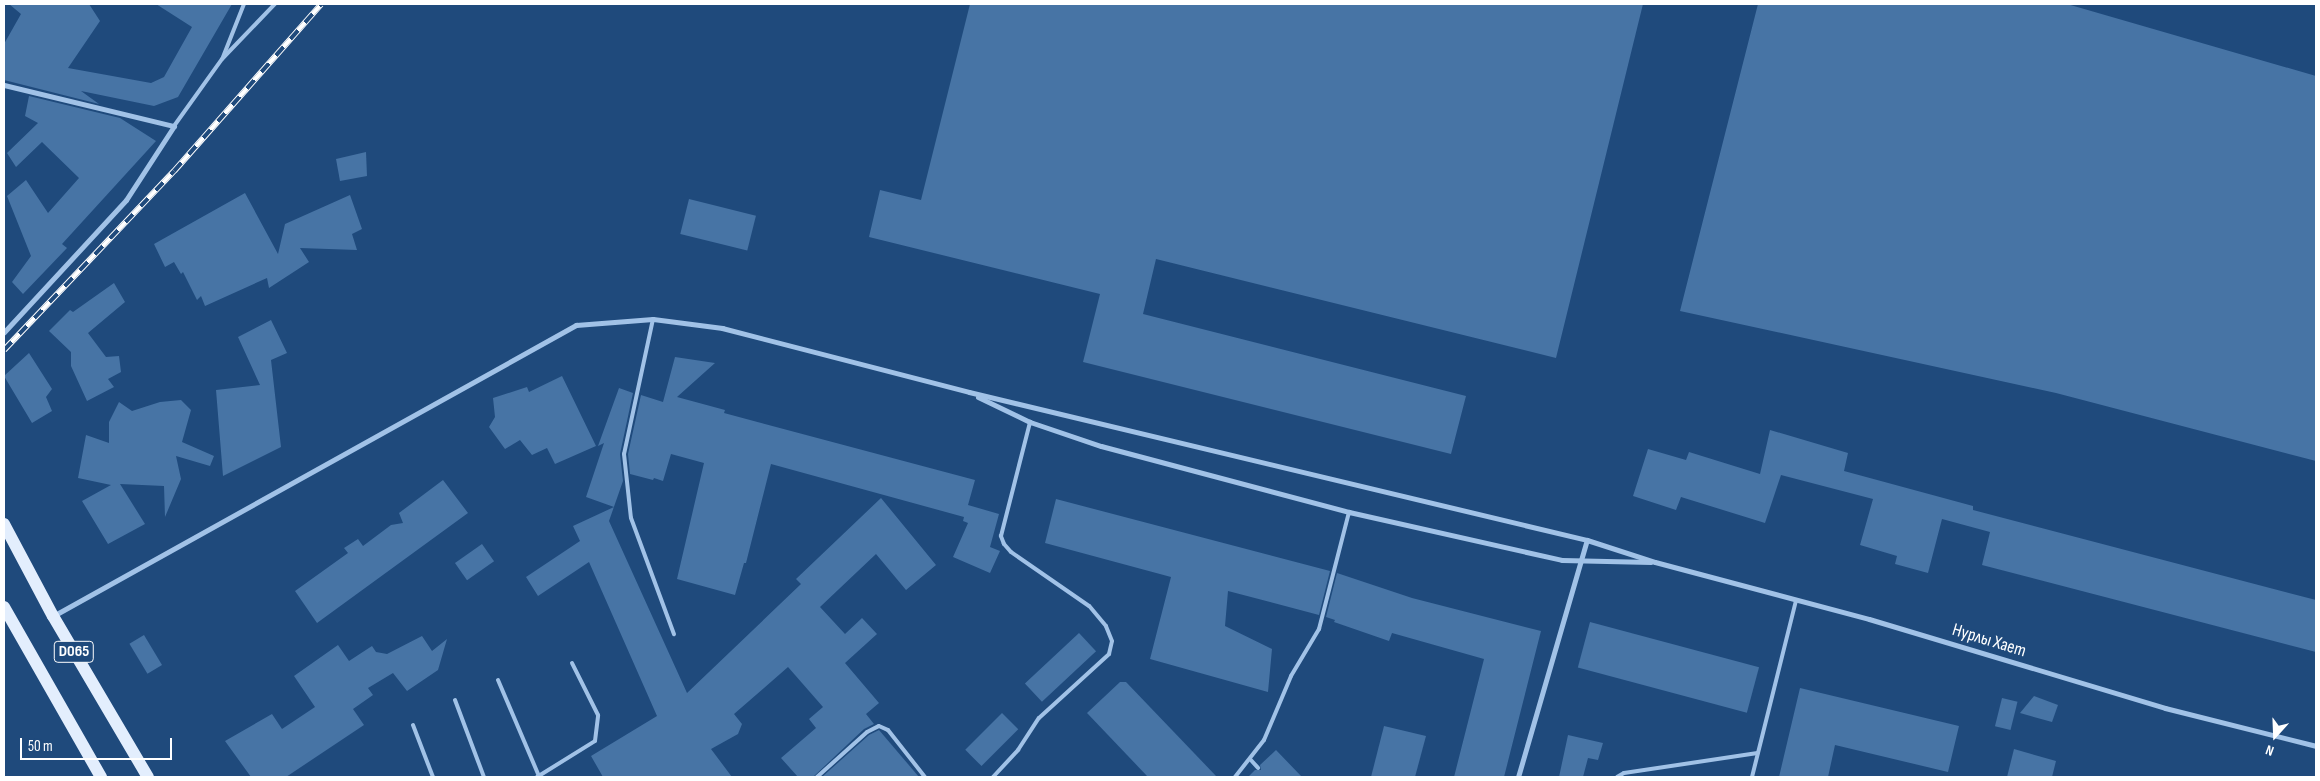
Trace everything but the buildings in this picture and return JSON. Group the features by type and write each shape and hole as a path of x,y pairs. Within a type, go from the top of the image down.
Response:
{"main road":[{"name":"D065","path":"4,524 53,616 148,777"},
{"name":"D065","path":"4,607 100,777"}],"street":[{"path":"4,85 174,126 126,200 4,332"},
{"path":"53,616 576,326 653,319 722,328 968,392 1587,540 1654,562"},
{"path":"968,392 1030,422 1101,446 1349,512 1562,560 1654,562"},
{"path":"1518,777 1587,540"},
{"name":"Нурлы Хает","path":"1654,562 1869,619 2165,708 2316,746"}],"lane":[{"path":"222,59 244,4"},
{"path":"174,126 222,59 274,4"},
{"path":"653,319 624,454 631,518 674,634"},
{"path":"993,777 1018,750 1039,718 1109,654 1112,641 1106,626 1089,606 1010,552 1001,536 1030,422"},
{"path":"1235,777 1264,740 1291,676 1319,629 1349,512"},
{"path":"1752,777 1796,601"},
{"path":"498,680 538,777 595,741 598,715 572,663"},
{"path":"454,700 484,777"},
{"path":"413,725 433,777"},
{"path":"817,777 868,732 879,726 888,730 925,777"},
{"path":"1617,777 1624,772 1758,753"},
{"path":"1250,759 1258,768"}],"railway":[{"path":"4,350 174,171 321,4"}]}
